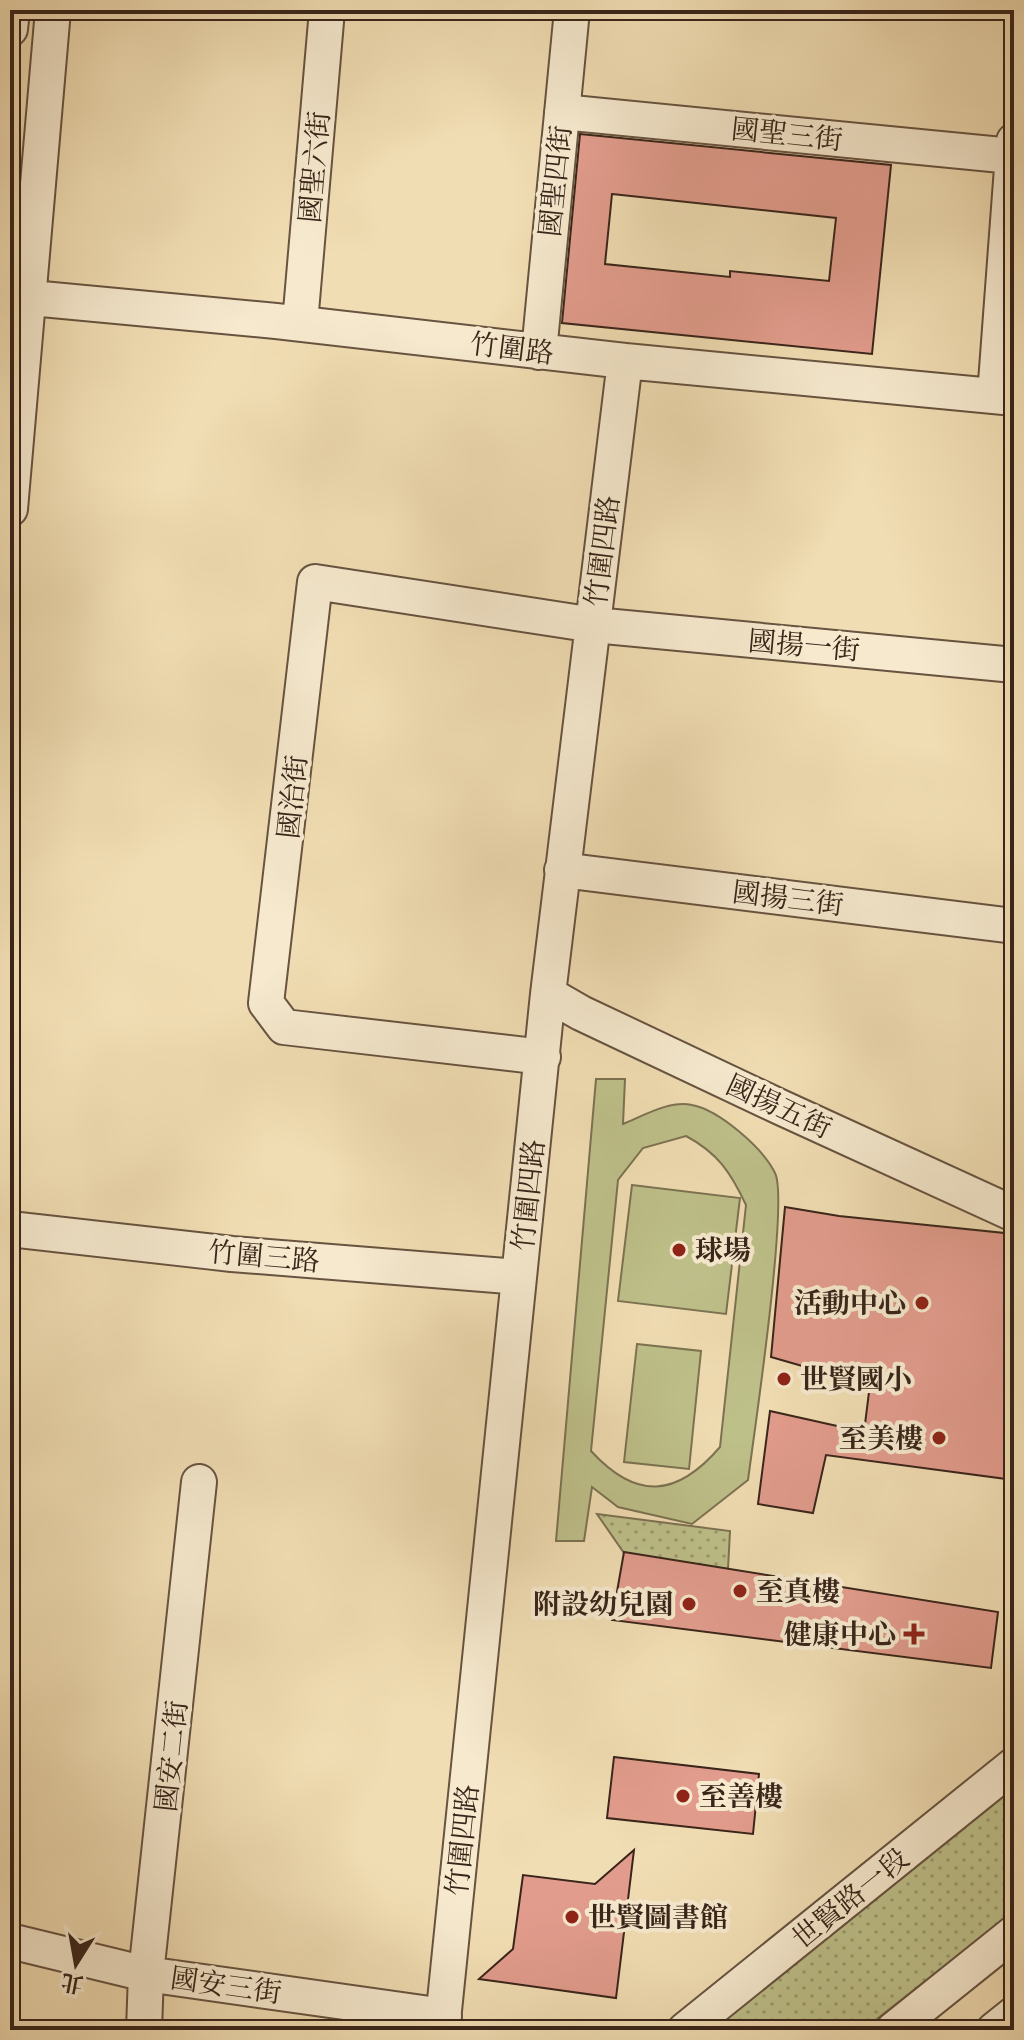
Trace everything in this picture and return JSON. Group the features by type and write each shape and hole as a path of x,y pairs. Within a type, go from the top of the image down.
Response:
{"street":[{"path":"10,29 12,10"},
{"path":"10,509 18,296 53,10"},
{"name":"國聖六街","path":"300,323 327,10"},
{"name":"國聖四街","path":"539,352 572,10"},
{"name":"國聖三街","path":"562,112 1013,149"},
{"path":"1005,397 1013,149"},
{"name":"竹圍路","path":"18,296 300,323 625,361 1005,397"},
{"name":"竹圍四路","path":"443,2023 548,994 625,361"},
{"name":"國治街","path":"543,1057 284,1027 266,1003 315,582 594,625"},
{"name":"國揚一街","path":"594,625 1014,665"},
{"name":"國揚三街","path":"562,870 1014,926"},
{"name":"國揚五街","path":"548,994 596,1020 1014,1214"},
{"name":"竹圍三路","path":"10,1229 232,1254 519,1277"},
{"name":"國安二街","path":"144,2030 146,1974 199,1482"},
{"name":"世賢路一段","path":"685,2030 1014,1765"},
{"path":"893,2030 1014,1933"},
{"name":"國安三街","path":"10,1941 146,1974 443,2023"},
{"path":"994,2030 1014,2014"}],"green space":[{"path":"596,1079 625,1079 623,1124 674,1105 703,1108 739,1132 761,1153 775,1173 778,1226 748,1480 692,1524 618,1507 592,1487 584,1541 556,1541","holes":["686,1136 707,1149 722,1165 746,1205 720,1447 688,1476 657,1486 641,1485 608,1467 591,1451 618,1180 643,1148"]},
{"name":"球場","path":"632,1185 740,1198 726,1314 618,1301"},
{"name":"球場","path":"637,1344 701,1351 689,1469 624,1462"},
{"path":"597,1514 730,1531 728,1569 624,1553"},
{"path":"1014,1748 1014,1911 863,2030 707,2030"}],"building":[{"path":"580,134 891,165 872,354 562,323","holes":["612,194 836,218 829,281 730,271 730,277 605,264"]},
{"path":"785,1207 839,1216 1014,1234 1011,1415 1014,1415 1014,1480 826,1455 813,1513 758,1504 770,1411 864,1432 871,1376 823,1372 771,1357"},
{"name":"至真樓","path":"624,1552 998,1612 991,1668 612,1620"},
{"name":"至善樓","path":"614,1757 759,1774 753,1834 607,1818"},
{"name":"世賢圖書館","path":"634,1850 616,1998 479,1979 513,1949 523,1875 595,1884"}],"place":[{"name":"球場","path":"679,1250"},
{"name":"活動中心","path":"922,1303"},
{"name":"世賢國小","path":"784,1379"},
{"name":"至美樓","path":"939,1438"},
{"name":"至真樓","path":"740,1591"},
{"name":"附設幼兒園","path":"689,1604"},
{"name":"健康中心","path":"914,1634"},
{"name":"至善樓","path":"683,1796"},
{"name":"世賢圖書館","path":"572,1917"}]}
